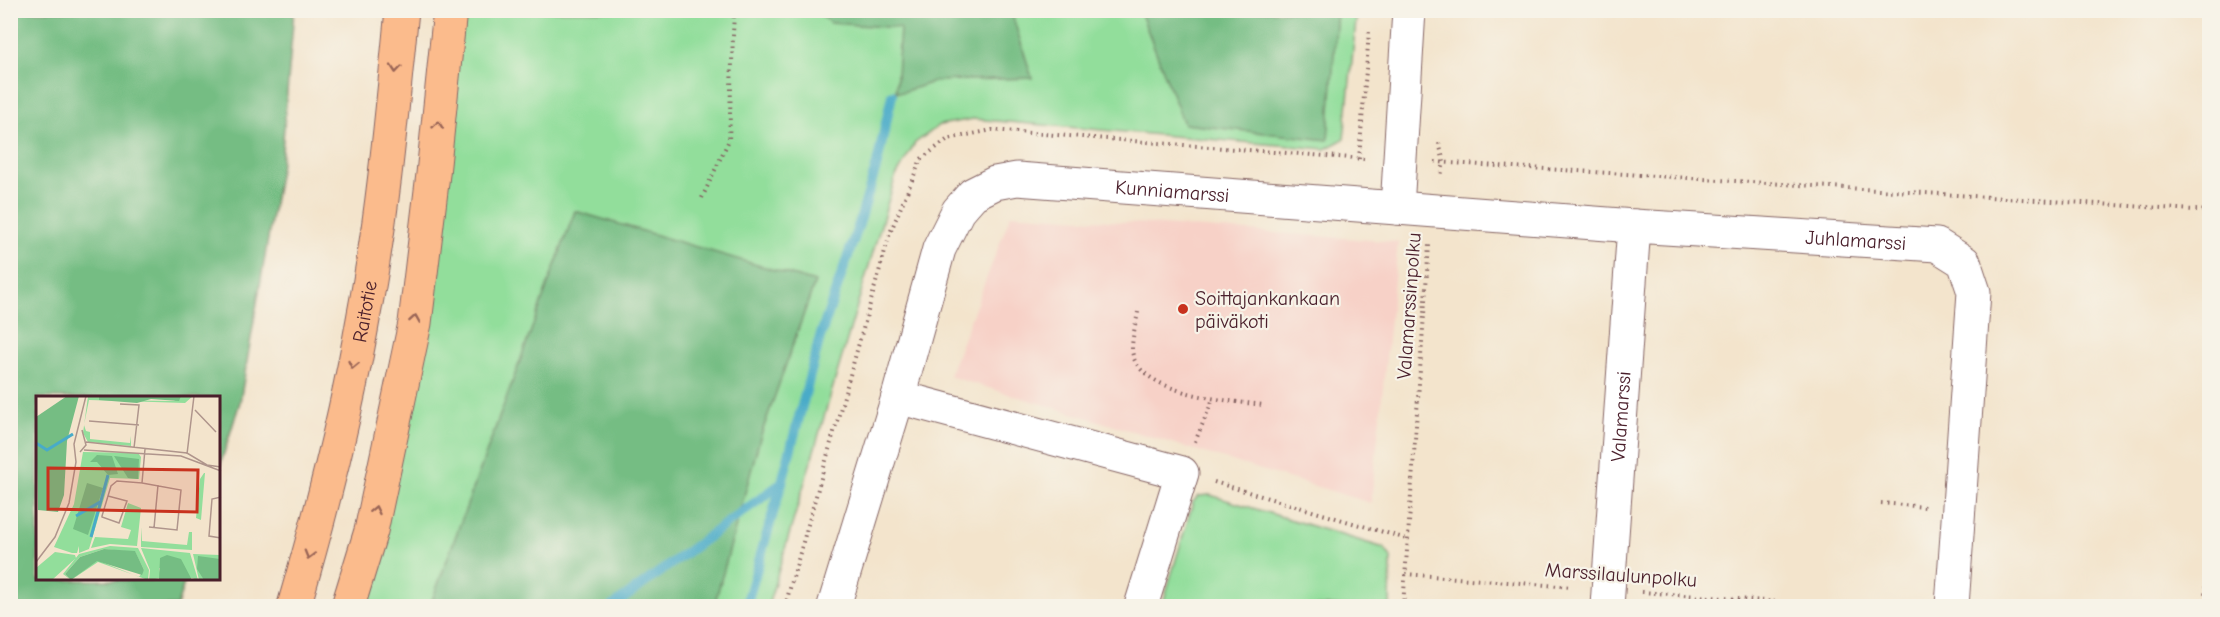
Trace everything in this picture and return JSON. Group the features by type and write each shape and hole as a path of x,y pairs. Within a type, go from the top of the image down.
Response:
{"main road":[{"name":"Raitotie","path":"294,606 321,512 364,314 390,134 402,10"},
{"path":"348,606 371,531 414,323 433,174 450,10"}],"street":[{"path":"1397,208 1409,10"},
{"name":"Kunniamarssi","path":"834,606 898,397 939,249 958,211 973,194 995,183 1017,179 1397,208"},
{"name":"Juhlamarssi","path":"1397,208 1937,245 1964,262 1974,292 1952,606"},
{"name":"Valamarssi","path":"1608,598 1634,226"},
{"path":"898,397 1182,473 1141,606"}],"path":[{"path":"702,198 729,140 734,10"},
{"path":"1359,159 1370,22"},
{"name":"Valamarssinpolku","path":"1403,606 1432,211 1444,162 1438,140"},
{"path":"1138,312 1132,350 1140,370 1161,385 1213,399 1264,405"},
{"path":"1213,399 1182,473 1407,539"},
{"path":"1881,503 1959,510"},
{"path":"2204,606 2210,538"},
{"name":"Marssilaulunpolku","path":"1405,574 1608,598 1834,606"}],"shaded area":[{"name":"Soittajankankaan päiväkoti","path":"1011,214 1398,242 1371,503 949,376"}],"green space":[{"path":"10,11 294,11 281,163 240,402 220,466 220,396 36,396 36,581 185,581 177,606 11,606"},
{"path":"463,11 1357,11 1344,139 1325,149 973,119 940,125 915,143 895,178 768,606 362,606"},
{"path":"817,11 1011,11 1032,78 936,81 903,92 896,92 900,28 830,23"},
{"path":"1140,11 1337,11 1328,140 1184,124"},
{"path":"575,211 815,282 760,438 714,606 430,606"},
{"path":"1210,495 1384,548 1391,557 1390,606 1162,606 1193,502 1198,496"}],"waterway":[{"path":"746,606 782,482 820,337 877,164 892,95"},
{"path":"613,606 782,483"}],"place":[{"name":"Soittajankankaan päiväkoti","path":"1183,309"}]}
